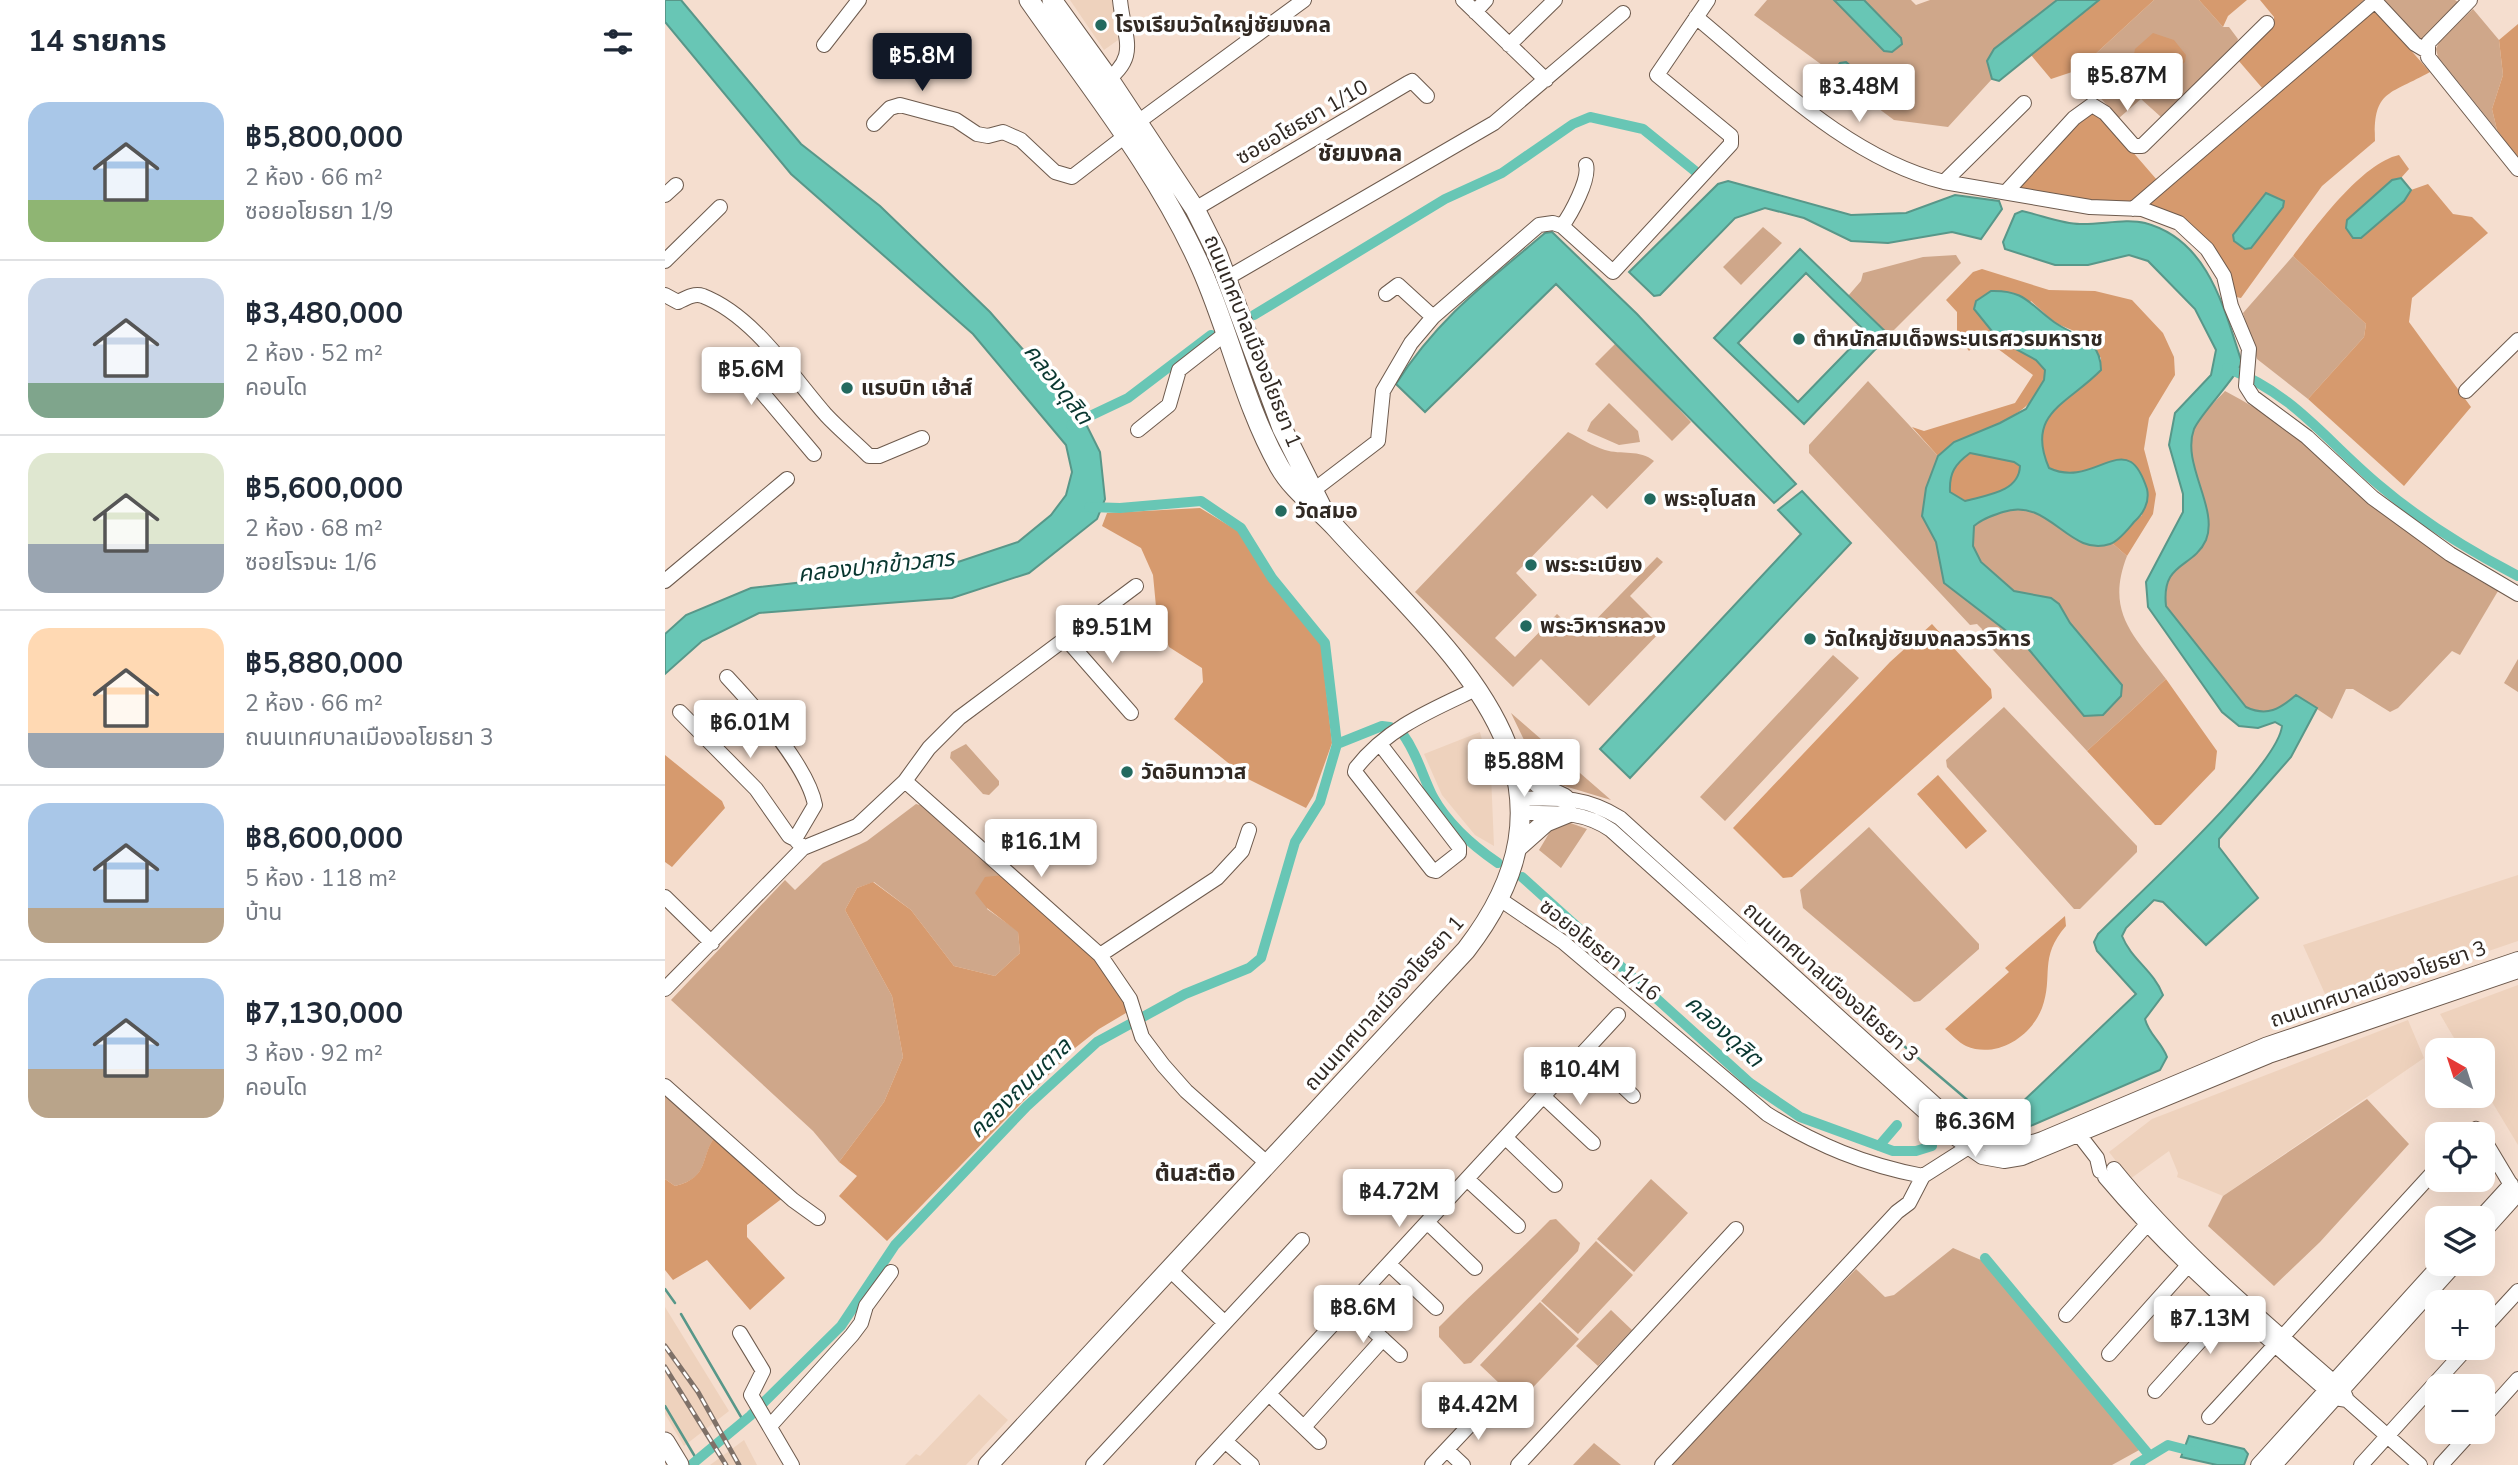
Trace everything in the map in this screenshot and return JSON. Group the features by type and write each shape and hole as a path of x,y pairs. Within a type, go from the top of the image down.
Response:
{"main road":[{"name":"ถนนเทศบาลเมืองอโยธยา 1","path":"1028,0 1179,223 1202,270 1270,449 1287,478 1309,494"},
{"name":"ถนนเทศบาลเมืองอโยธยา 1","path":"988,1465 1453,965 1501,900 1519,846 1520,806 1512,761 1500,727 1478,688 1309,494 1227,278 1195,209 1109,79 1052,0"},
{"path":"1512,761 1566,805 1519,846"},
{"path":"666,1444 679,1465"}],"street":[{"path":"824,46 859,0"},
{"path":"1092,92 1126,63 1129,51 1120,0"},
{"path":"1138,122 1304,0"},
{"path":"1463,0 1546,80"},
{"path":"1475,12 1486,0"},
{"path":"1509,45 1555,0"},
{"path":"1309,494 1378,441 1383,391 1411,343 1433,317 1539,225 1553,223 1562,226 1613,272 1731,144 1731,136 1657,75 1708,0"},
{"path":"2470,0 2435,33 2427,51 2428,57 2518,169"},
{"path":"2133,209 2375,1 2414,44 2427,51"},
{"path":"1227,278 1494,123 1623,13"},
{"path":"1696,17 1806,108 1859,145 1913,174 1944,182 2090,207 2133,209 2160,214 2179,223 2207,249 2224,276 2231,306 2249,349 2246,386 2253,397 2307,437 2373,498 2450,554 2518,594"},
{"path":"2007,191 2074,118 2092,105 2105,113 2134,146 2142,146 2267,23"},
{"name":"ซอยอโยธยา 1/10","path":"1195,209 1412,81 1427,96"},
{"path":"1944,182 2024,103"},
{"path":"874,124 890,108 900,105 956,121 978,134 988,136 1003,132 1021,140 1055,172 1072,177 1123,137"},
{"path":"1562,226 1574,210 1574,200 1587,178 1585,165"},
{"path":"665,195 676,185"},
{"path":"665,261 720,207"},
{"path":"1386,294 1398,285 1433,317"},
{"path":"665,295 678,302 692,295 702,296 748,325 768,343 828,417 869,456 879,456 922,438"},
{"path":"1138,430 1169,405 1179,370 1225,334"},
{"path":"2466,391 2518,340"},
{"path":"780,361 754,383 814,454"},
{"path":"665,582 787,480"},
{"path":"799,843 857,826 905,780 929,748 959,718 1136,586"},
{"path":"1067,640 1131,713"},
{"path":"665,989 712,943 799,843 815,805 807,780 762,716 727,677"},
{"path":"1380,744 1459,848 1459,853 1436,871 1432,870 1355,772 1357,765 1380,744 1403,724 1478,688"},
{"path":"680,712 756,789 789,836 799,843"},
{"path":"905,780 1100,955 1134,1010 1140,1031 1153,1052 1186,1091 1268,1164"},
{"name":"ถนนเทศบาลเมืองอโยธยา 3","path":"1566,805 1596,819 1611,830 1967,1148 1982,1157 2004,1161 2022,1158 2080,1136 2269,1056 2518,959"},
{"name":"ถนนเทศบาลเมืองอโยธยา 3","path":"1520,806 1600,806 1620,818 1956,1124 1987,1145 2005,1149 2021,1146 2265,1045 2518,971"},
{"path":"1100,955 1217,878 1242,850 1249,830"},
{"path":"665,897 712,943"},
{"name":"ซอยอโยธยา 1/16","path":"1501,900 1563,942 1766,1114 1802,1136 1843,1155 1884,1168 1923,1176"},
{"path":"1203,1465 1350,1309 1618,1015"},
{"path":"1586,1051 1633,1096"},
{"path":"665,1086 793,1200 818,1217"},
{"path":"1544,1097 1593,1143"},
{"path":"2080,1136 2149,1221 2170,1242 2420,1465"},
{"path":"1506,1138 1555,1185"},
{"path":"1662,1465 1896,1212 1909,1203 1923,1176 1967,1148"},
{"path":"2495,1158 2511,1184 2495,1209"},
{"path":"1468,1180 1518,1226"},
{"path":"2209,1417 2425,1181"},
{"path":"2066,1315 2149,1221"},
{"path":"1428,1223 1475,1268"},
{"path":"1518,1465 1735,1229"},
{"path":"1093,1465 1302,1240"},
{"path":"2109,1354 2191,1262"},
{"path":"1390,1265 1436,1308"},
{"path":"1170,1270 1225,1323"},
{"path":"768,1422 852,1335 861,1323 866,1306 891,1272"},
{"path":"2259,1465 2278,1455 2311,1416 2337,1392 2434,1276"},
{"path":"2495,1316 2518,1291"},
{"path":"2155,1391 2235,1302"},
{"path":"1350,1309 1400,1355"},
{"path":"740,1333 763,1371 751,1395 792,1465"},
{"path":"1304,1427 1383,1339"},
{"path":"2361,1465 2456,1360"},
{"path":"2495,1405 2518,1379"},
{"path":"1269,1394 1319,1442"},
{"path":"1432,1465 1498,1395"},
{"path":"1226,1441 1252,1465"},
{"path":"2441,1465 2460,1444"},
{"path":"1447,1450 1463,1465"}],"shaded area":[{"name":"โรงเรียนวัดใหญ่ชัยมงคล","path":"1070,0 1112,0 1118,40 1104,50"},
{"path":"1767,0 1834,0 1884,51 1901,38 1864,0 1911,0 1916,5 1930,0 2057,0 1994,49 1987,61 1992,79 1948,127 1894,120 1859,94 1864,93 1835,70 1837,76 1754,15"},
{"path":"2099,0 2154,0 2078,70 2051,79 2031,55"},
{"path":"2154,0 2199,0 2223,27 2229,27 2238,39 2236,45 2166,117 2161,117 2141,99 2119,118 2091,88 2084,87 2076,78 2078,70"},
{"path":"2199,0 2247,0 2228,16 2223,27"},
{"path":"2260,0 2364,0 2263,89 2238,60 2274,22 2274,17"},
{"path":"2380,0 2455,0 2461,4 2425,40 2420,39"},
{"path":"2473,9 2499,40 2503,75 2492,109 2497,130 2438,57 2436,49 2440,40"},
{"path":"2373,12 2378,13 2430,72 2386,96 2377,112 2375,141 2322,186 2241,298 2236,297 2226,270 2147,205"},
{"path":"2518,24 2518,158 2497,130 2492,109 2503,75 2499,40"},
{"path":"2153,33 2174,40 2186,55 2185,62 2163,82 2150,80 2133,59 2135,49"},
{"path":"2090,112 2099,113 2157,180 2129,203 2088,203 2017,190"},
{"path":"2399,155 2409,169 2401,178 2392,180 2404,201 2411,190 2428,184 2453,214 2472,217 2488,233 2412,298 2409,322 2471,407 2404,486 2308,399 2364,337 2366,324 2293,256 2355,183 2385,160"},
{"path":"1763,227 1782,243 1741,285 1723,267"},
{"path":"1956,255 1961,263 1889,335 1848,296 1861,281 1863,273 1923,257"},
{"path":"2293,256 2366,324 2364,337 2308,399 2257,359 2243,313"},
{"path":"1982,269 2049,290 2095,291 2132,300 2163,333 2174,357 2175,375 2149,418 2144,449 2156,494 2153,514 2127,556 2112,543 2142,515 2118,459 2084,471 2058,471 2049,468 2043,449 2043,434 2054,411 2101,370 2101,358 2079,333 2055,323 2031,301 1999,340 2036,360 2045,370 2041,387 2032,401 2002,422 1938,456 1912,427 1924,431 2015,403 2033,375 1982,337 1969,351 1957,335 1957,312 1946,300 1973,272"},
{"path":"1617,342 1691,422 1672,441 1595,364"},
{"path":"1868,381 1938,456 1926,488 1922,516 1936,542 1944,583 2026,646 2084,716 2070,623 2059,606 2053,602 2010,589 1986,567 1974,548 1974,526 1998,513 2030,511 2080,538 2095,543 2112,543 2127,556 2119,593 2121,608 2134,636 2166,679 2087,751 1981,637 1982,629 1977,624 1970,625 1809,453 1809,445"},
{"path":"2225,391 2284,428 2419,539 2453,564 2498,591 2460,655 2452,651 2398,708 2390,712 2353,689 2346,689 2332,719 2296,695 2273,710 2260,711 2246,707 2166,606 2168,581 2206,540 2208,514 2192,457 2191,443 2194,429 2200,419"},
{"path":"1609,403 1638,431 1640,442 1619,445 1587,431 1591,422"},
{"path":"1568,432 1605,450 1643,455 1654,461 1607,509 1592,495 1516,573 1537,595 1495,638 1515,657 1557,614 1580,636 1657,557 1663,562 1630,596 1663,629 1589,706 1541,659 1513,687 1415,592"},
{"path":"1970,453 2014,461 2020,466 2018,475 2001,491 1966,501 1950,492 1950,485 1954,470"},
{"path":"1200,508 1238,531 1269,579 1321,644 1332,743 1306,808 1248,779 1174,719 1203,682 1202,668 1169,647 1157,617 1153,575 1141,548 1102,526 1107,513"},
{"path":"1932,624 1991,689 1992,698 1792,877 1783,878 1733,828 1890,662"},
{"path":"1833,655 1859,678 1725,821 1700,797"},
{"path":"2518,659 2518,692 2504,683"},
{"path":"2166,679 2217,751 2215,769 2161,825 2155,825 2087,751"},
{"path":"2004,707 2137,846 2137,852 2080,909 2074,909 1947,767 1946,760"},
{"path":"1511,713 1611,800 1561,785 1570,774 1550,756 1538,769"},
{"path":"1480,732 1491,775 1494,846 1475,835 1442,795 1424,754"},
{"path":"966,744 999,781 999,785 989,795 983,794 950,758 951,752"},
{"path":"665,755 722,801 725,808 672,867 665,862"},
{"path":"1938,775 1987,831 1966,849 1917,794"},
{"path":"916,804 924,806 1004,875 987,909 1018,931 1020,953 995,976 954,966 911,910 874,882 857,888 845,910 892,996 903,1057 884,1102 839,1162 813,1131 671,1000 785,880 795,890 823,863 867,841"},
{"path":"1565,821 1587,829 1561,868 1539,850 1554,825"},
{"path":"1869,827 1979,944 1979,949 1920,1001 1914,1002 1803,908 1800,890"},
{"path":"1004,875 1097,957 1131,1010 1099,1029 1075,1048 887,1241 839,1196 857,1176 839,1162 884,1102 903,1057 892,996 845,910 857,888 873,882 911,910 954,966 995,976 1020,953 1018,932 987,908 975,893 985,877"},
{"path":"2518,875 2518,941 2330,1005 2303,945"},
{"path":"2065,916 2066,926 2057,937 2049,958 2042,1008 2030,1028 2011,1043 1989,1050 1963,1045 1945,1029 2009,972 2005,968"},
{"path":"2518,985 2518,1145 2495,1107 2495,1038 2454,1038 2440,1014"},
{"path":"2408,1020 2424,1058 2223,1196 2177,1177 2178,1173 2169,1151 2130,1179 2109,1152 2152,1119"},
{"path":"665,1090 716,1135 699,1172 675,1186 665,1179"},
{"path":"2367,1099 2409,1144 2320,1242 2274,1286 2208,1226 2223,1196"},
{"path":"716,1135 784,1197 747,1225 747,1237 785,1278 750,1310 707,1260 673,1280 665,1270 665,1179 675,1186 694,1177 703,1165"},
{"path":"1651,1179 1688,1213 1634,1272 1597,1239"},
{"path":"1556,1219 1580,1243 1578,1251 1471,1363 1464,1364 1439,1337 1439,1327 1550,1220"},
{"path":"1596,1241 1633,1275 1578,1334 1541,1301"},
{"path":"1953,1248 1981,1260 2141,1449 2112,1465 1667,1465 1856,1269 1885,1297 1894,1295"},
{"path":"1540,1302 1579,1339 1519,1402 1480,1365"},
{"path":"665,1307 729,1411 684,1446 665,1414"},
{"path":"1611,1310 1632,1330 1598,1366 1576,1346"},
{"path":"979,1394 1008,1420 966,1465 905,1465 916,1454 920,1456"},
{"path":"744,1440 757,1465 710,1465"},
{"path":"1594,1443 1621,1465 1573,1465"}],"water":[{"path":"665,0 681,0 801,144 880,206 990,312 1083,418 1100,452 1105,499 1097,519 1029,573 952,598 759,613 702,641 665,674 665,634 686,615 751,588 946,566 1018,542 1051,515 1066,495 1072,472 1066,445 973,334 791,174 665,22"},
{"path":"1834,0 1864,0 1901,38 1902,44 1892,52 1884,51"},
{"path":"2057,0 2099,0 1999,81 1992,79 1987,61 1994,49"},
{"path":"1846,62 1868,81 1870,86 1859,94 1837,76 1835,70 1840,63"},
{"path":"2401,178 2411,190 2404,201 2361,238 2353,238 2346,228 2347,220 2392,180"},
{"path":"1728,181 1851,215 1906,213 1955,195 1999,201 2002,209 1981,239 1952,232 1888,243 1851,241 1804,218 1765,208 1735,218 1660,295 1654,296 1629,272 1718,184"},
{"path":"2266,193 2284,201 2283,207 2251,248 2245,249 2234,241 2233,235"},
{"path":"2022,211 2073,224 2130,221 2145,223 2167,232 2185,244 2211,279 2242,363 2194,429 2192,457 2209,527 2206,540 2200,549 2173,573 2168,581 2166,606 2246,707 2260,711 2273,710 2296,695 2317,708 2291,757 2219,839 2219,847 2258,898 2206,945 2163,902 2154,900 2126,928 2122,936 2163,995 2145,1019 2167,1057 2160,1070 2019,1131 2004,1133 1994,1129 2136,994 2097,951 2094,942 2098,934 2232,800 2257,771 2274,745 2282,726 2275,722 2258,728 2239,726 2222,712 2148,607 2146,582 2183,512 2183,494 2169,445 2175,413 2211,375 2216,350 2195,309 2148,261 2129,255 2088,265 2055,265 2005,249 2003,242 2015,214"},
{"path":"1552,232 1637,314 1796,484 1774,503 1556,284 1425,412 1396,384 1428,340 1464,302 1545,233"},
{"path":"1800,249 1889,335 1804,424 1714,338","holes":["1806,273 1866,332 1798,402 1738,343"]},
{"path":"1991,291 2012,293 2085,340 2097,351 2101,370 2064,401 2046,422 2042,434 2049,468 2074,473 2123,460 2136,467 2147,489 2148,499 2143,511 2117,540 2110,544 2096,546 2082,543 2046,519 2019,509 1991,516 1974,526 1973,546 1981,562 2014,591 2051,598 2059,604 2070,623 2122,685 2121,696 2103,715 2084,716 2026,646 1944,583 1936,542 1922,516 1926,488 1938,456 1954,442 2026,409 2044,380 2045,370 2036,360 1999,340 1974,309 1976,301","holes":["1970,453 2014,462 2020,466 2018,475 2014,482 2000,491 1965,501 1950,492 1954,470"]},
{"path":"1802,491 1851,543 1630,778 1600,749 1801,534 1778,510"},
{"path":"2189,1436 2244,1449 2248,1454 2244,1465 2217,1465 2181,1457"}],"waterway":[{"path":"1254,315 1445,199 1502,173 1573,124 1590,117 1643,129 1695,171"},
{"path":"1071,425 1128,398 1211,335"},
{"path":"2227,368 2272,391 2291,405 2379,485 2428,523 2518,576"},
{"name":"คลองถนนตาล","path":"691,1465 750,1416 841,1326 895,1245 1027,1106 1097,1042 1185,994 1249,968 1261,958 1295,842 1320,802 1337,744 1325,643 1272,578 1241,528 1201,501 1120,508 1089,507"},
{"name":"คลองดุสิต","path":"1337,744 1382,726 1390,727"},
{"name":"คลองดุสิต","path":"1402,733 1433,797 1446,816 1470,842 1498,863"},
{"name":"คลองดุสิต","path":"1522,877 1750,1083 1800,1117 1893,1151 1916,1151 1932,1146"},
{"path":"1763,926 1998,1126"},
{"path":"1879,1146 1897,1125"},
{"path":"1985,1258 2150,1456"},
{"path":"665,1289 675,1303"},
{"path":"681,1314 744,1422"},
{"path":"665,1406 697,1460"},
{"path":"2135,1465 2168,1445 2195,1452"}],"railway":[{"path":"665,1346 698,1392 739,1465"},
{"path":"665,1367 726,1465"}],"place":[{"name":"โรงเรียนวัดใหญ่ชัยมงคล","path":"1101,25"},
{"name":"ตำหนักสมเด็จพระนเรศวรมหาราช","path":"1799,339"},
{"name":"แรบบิท เฮ้าส์","path":"847,388"},
{"name":"พระอุโบสถ","path":"1650,499"},
{"name":"วัดสมอ","path":"1281,511"},
{"name":"พระระเบียง","path":"1531,565"},
{"name":"พระวิหารหลวง","path":"1526,626"},
{"name":"วัดใหญ่ชัยมงคลวรวิหาร","path":"1810,639"},
{"name":"วัดอินทาวาส","path":"1127,772"}],"district":[{"name":"ชัยมงคล","path":"1360,153"},
{"name":"ต้นสะตือ","path":"1195,1173"}],"water label":[{"name":"คลองปากข้าวสาร","path":"876,566"}]}
